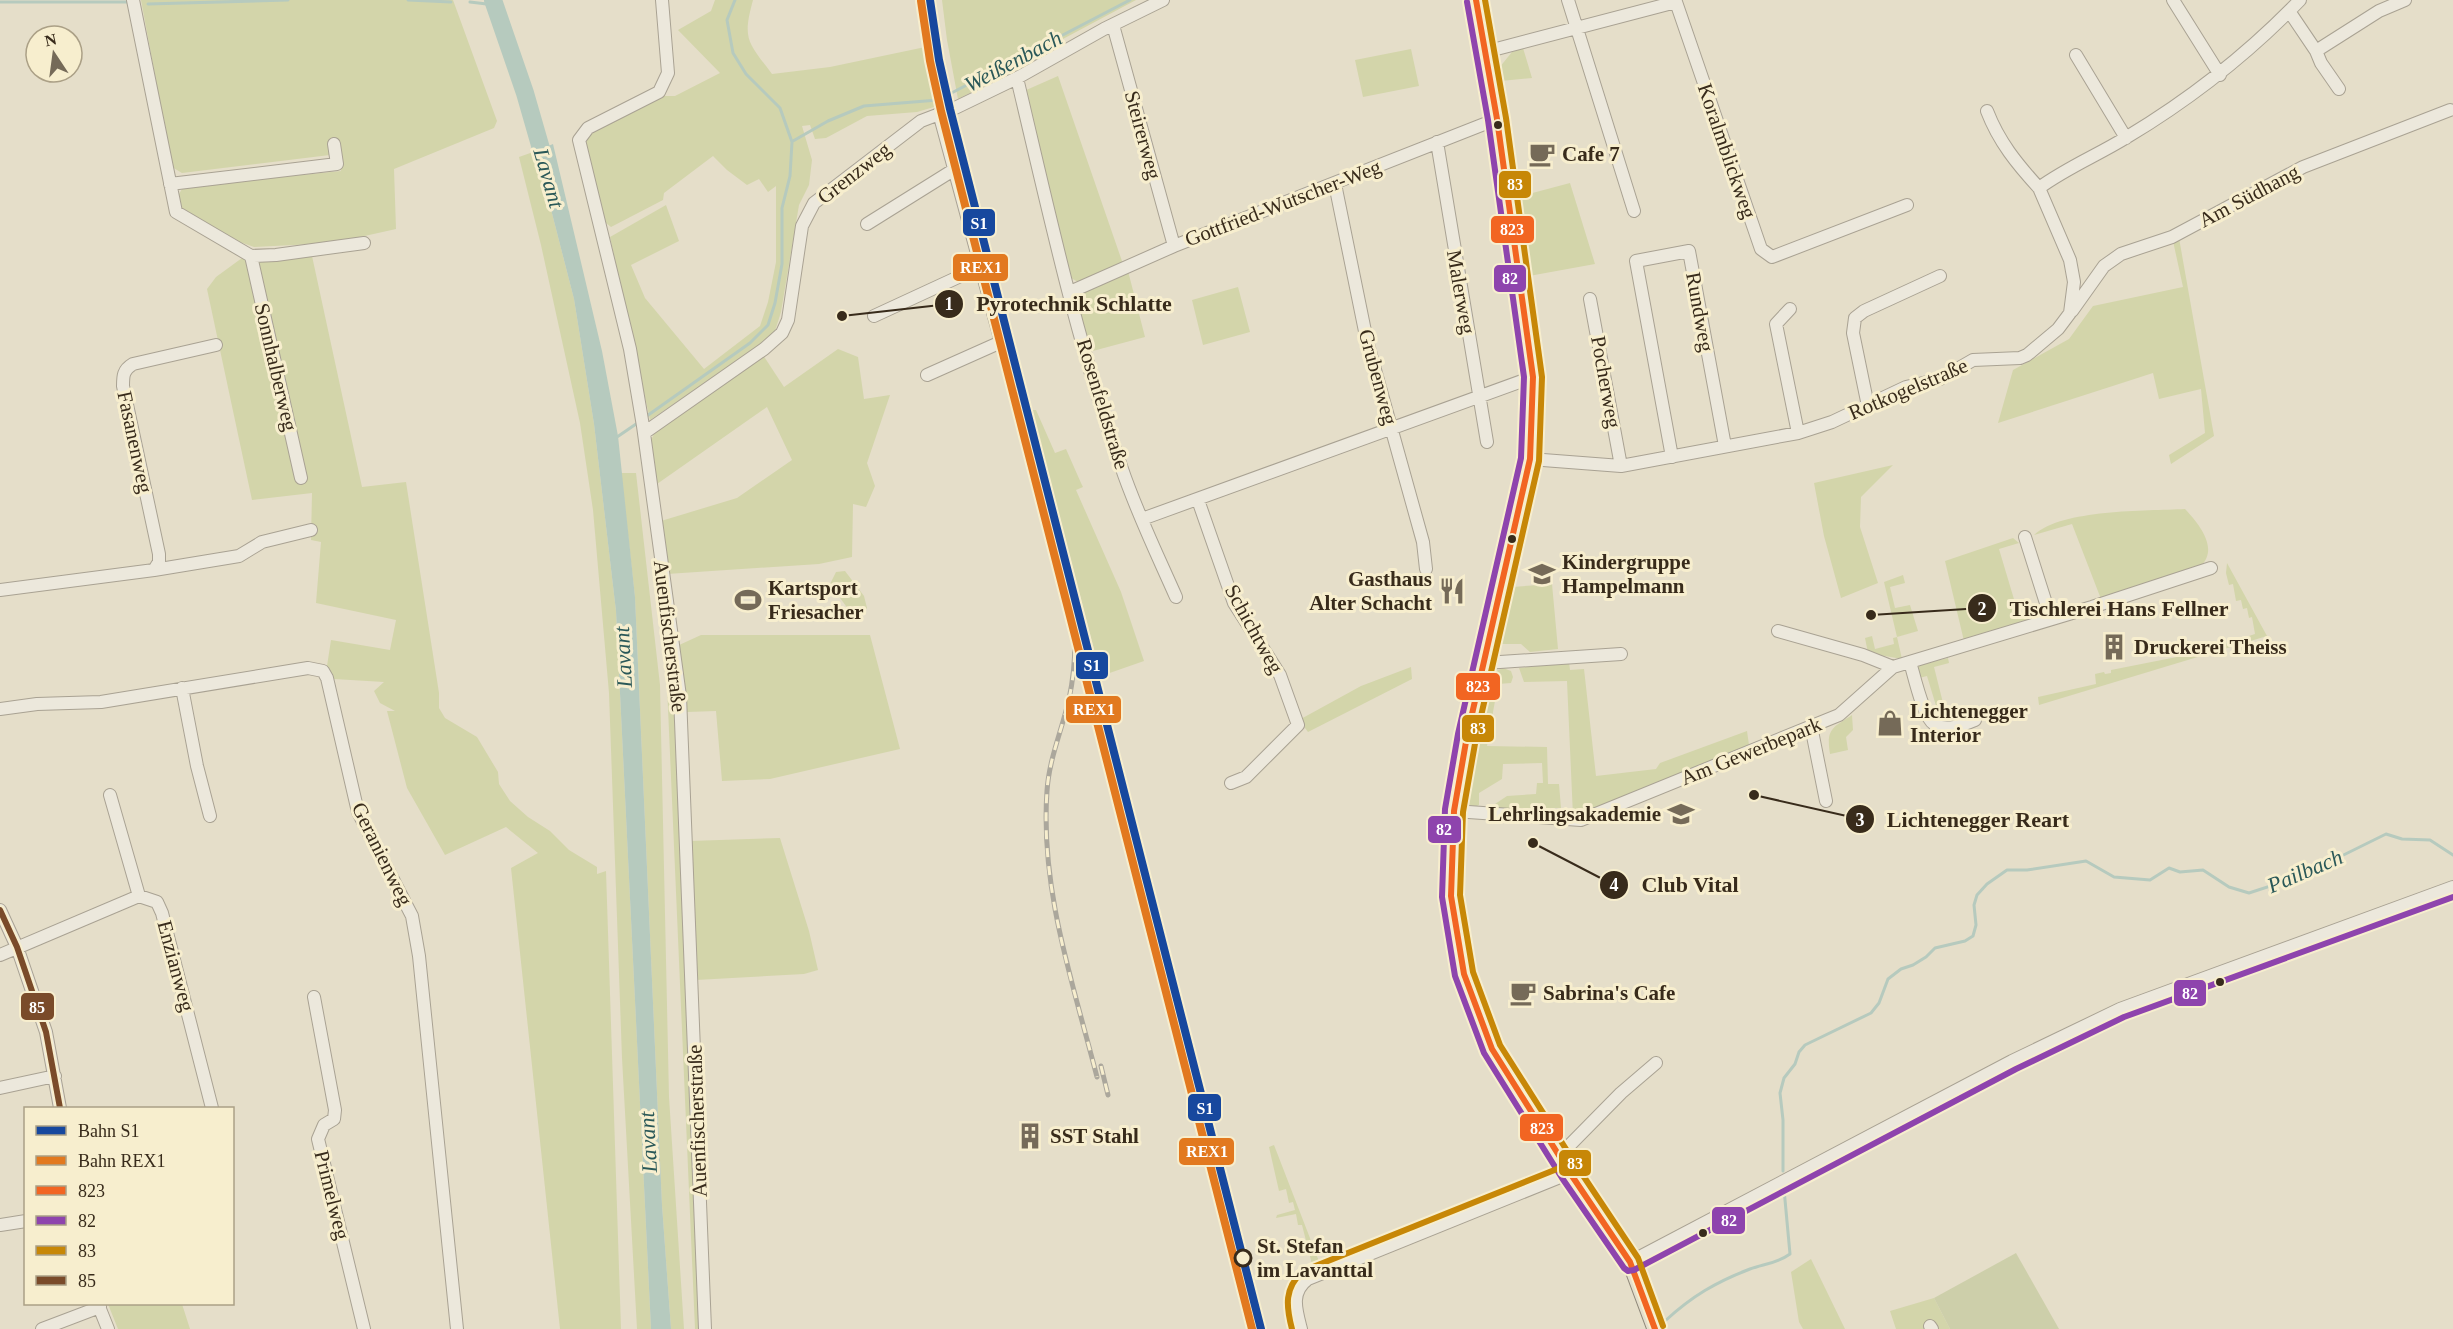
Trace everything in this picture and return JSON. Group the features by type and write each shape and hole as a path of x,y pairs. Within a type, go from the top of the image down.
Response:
{"main road":[{"path":"1476,0 1497,119 1533,377 1530,459 1467,736 1454,811 1451,896 1464,974 1492,1049 1558,1156 1630,1262 1655,1329"}],"street":[{"path":"133,0 176,212 251,256 276,255 364,243"},
{"name":"Auenfischerstraße","path":"662,0 668,73 659,92 588,128 579,140 625,326 641,411 680,696 705,1329"},
{"name":"Grenzweg","path":"643,430 764,349 782,333 788,320 802,226 814,203 921,121 1017,78 1163,0"},
{"path":"1568,0 1634,211"},
{"path":"2173,0 2220,75"},
{"path":"2039,189 2052,179 2126,138 2220,75 2300,0"},
{"path":"2316,51 2379,11 2405,0"},
{"name":"Koralmblickweg","path":"1485,52 1676,2 1761,249 1772,257 1906,205"},
{"path":"2289,11 2339,89"},
{"name":"Steirerweg","path":"1113,25 1174,246"},
{"path":"2076,55 2126,138"},
{"name":"Rosenfeldstraße","path":"1017,78 1098,399 1121,468 1176,597"},
{"name":"Am Südhang","path":"2070,313 2104,266 2121,254 2172,237 2303,167 2450,110"},
{"path":"1987,111 2012,159 2039,189 2073,272 2070,313"},
{"path":"927,375 1001,342 939,113"},
{"name":"Gottfried-Wutscher-Weg","path":"1070,292 1174,246 1497,119"},
{"name":"Malerweg","path":"1437,142 1464,316 1481,397 1487,442"},
{"path":"170,184 337,164 334,144"},
{"path":"867,224 955,170"},
{"name":"Grubenweg","path":"1335,184 1367,341 1423,542 1426,569"},
{"name":"Rundweg","path":"1672,457 1636,261 1689,251 1725,446"},
{"name":"Sonnhalberweg","path":"251,256 301,478"},
{"path":"874,316 980,267"},
{"path":"1868,406 1853,333 1855,318 1864,311 1940,276"},
{"name":"Pocherweg","path":"1590,298 1621,466"},
{"path":"1790,309 1776,324 1798,433"},
{"name":"Rotkogelstraße","path":"1530,459 1621,466 1798,433 1832,422 1906,387 1940,379 1974,360 2020,358 2028,355 2058,329 2070,313"},
{"name":"Fasanenweg","path":"154,570 159,562 159,554 123,386 123,375 126,368 133,364 216,345"},
{"path":"1142,519 1533,377"},
{"name":"Schichtweg","path":"1198,500 1234,603 1280,675 1298,725 1246,777 1231,783"},
{"path":"0,590 154,570 239,556 262,542 311,530"},
{"path":"2025,537 2051,620"},
{"name":"Am Gewerbepark","path":"1454,811 1581,820 1839,715 1893,667 2051,620 2211,567"},
{"path":"1778,632 1893,667"},
{"path":"1485,663 1621,654"},
{"path":"1910,662 1926,715 1933,724 1946,728 1975,720"},
{"name":"Geranienweg","path":"0,709 37,704 101,702 308,668 323,671 327,678 358,812 412,916 419,956 457,1329"},
{"path":"182,688 197,766 210,816"},
{"path":"1811,726 1827,801"},
{"path":"110,795 140,896"},
{"path":"1630,1262 2012,1061 2120,1009 2453,887"},
{"name":"Enzianweg","path":"0,955 140,896 157,902 162,913 212,1107"},
{"path":"0,910 46,1032 60,1107"},
{"name":"Primelweg","path":"314,997 335,1110 333,1119 324,1125 318,1139 364,1329"},
{"path":"1558,1156 1621,1093 1656,1063"},
{"path":"0,1088 55,1076"},
{"path":"1301,1329 1296,1310 1296,1294 1308,1280 1570,1173"},
{"path":"0,1226 24,1221"},
{"path":"42,1329 99,1305 108,1329"}],"green space":[{"path":"141,0 453,0 497,121 494,128 394,169 396,229 333,243 254,247 240,242 180,207 178,196 183,187 341,171 338,154 182,173 172,167"},
{"path":"715,0 753,0 748,24 749,40 772,74 830,67 930,46 944,104 917,112 867,116 826,138 815,139 810,125 802,126 812,160 809,185 799,205 781,312 775,331 755,349 650,420 610,237 666,205 679,241 631,265 645,298 704,369 760,326 768,302 776,262 776,186 768,192 759,179 747,185 713,156 664,193 663,200 611,227 606,223 585,141 590,133 662,96 675,96 720,73 678,30 711,11"},
{"path":"942,0 1136,0 1031,56 1025,66 958,99"},
{"path":"1523,48 1532,78 1501,81 1499,68 1512,52"},
{"path":"1411,49 1419,86 1363,97 1355,60"},
{"path":"1058,76 1123,264 1078,282 1071,278 1024,91"},
{"path":"536,151 574,299 594,424 616,611 651,1329 637,1329 622,1058 609,693 593,510 580,423 519,157"},
{"path":"1570,183 1595,264 1529,276 1517,197"},
{"path":"2179,238 2214,436 2171,464 2169,455 2205,433 2201,389 2159,399 2153,373 1998,423 2013,370 2069,339 2093,306 2183,287 2173,241"},
{"path":"312,256 362,487 406,482 439,693 439,708 445,718 477,737 498,772 499,784 510,801 528,817 550,831 569,850 597,867 597,874 606,871 621,1329 560,1329 511,868 538,853 506,827 445,855 407,788 387,711 395,711 380,703 374,691 384,682 334,679 327,666 331,640 390,650 396,620 316,603 321,542 311,540 312,493 252,500 207,289 216,277 242,258 266,261"},
{"path":"1128,271 1145,337 1089,352 1077,302 1081,293"},
{"path":"1238,287 1250,332 1203,345 1192,300"},
{"path":"838,349 858,357 864,399 890,395 867,463 875,486 866,507 853,504 852,557 819,564 667,574 661,521 737,498 792,460 767,407 657,484 651,440 656,430 763,355 784,387"},
{"path":"1032,410 1036,410 1055,453 1066,449 1083,487 1076,490 1121,592 1144,661 1101,676"},
{"path":"1893,465 1861,497 1860,527 1878,583 1841,598 1824,536 1814,483"},
{"path":"621,473 636,473 660,685 669,1097 684,1329 671,1329 662,1205 635,597"},
{"path":"2185,509 2201,529 2208,544 2206,559 2201,566 2101,599 2072,524 2034,535 2064,520 2084,516 2127,511"},
{"path":"2013,538 2019,543 1999,549 2019,616 2036,612 2035,617 1964,641 1945,561"},
{"path":"2227,563 2267,636 2039,705 2038,697 2096,684 2095,674 2111,673 2111,670 2197,653 2255,634 2252,617 2249,618 2247,608 2243,609 2241,600 2236,601 2233,584 2229,585 2226,573"},
{"path":"845,571 864,596 867,608 861,614 851,613 830,584 836,572"},
{"path":"1903,575 1905,583 1890,587 1895,608 1910,605 1918,631 1897,637 1884,582"},
{"path":"1552,584 1558,649 1530,652 1521,644 1499,644 1512,587"},
{"path":"662,628 664,628 674,690 700,1329 695,1329 667,685"},
{"path":"701,635 870,635 900,749 770,779 722,781 716,711 687,712 677,646"},
{"path":"1872,636 1875,649 1894,644 1893,638 1897,637 1902,659 1868,653 1865,638"},
{"path":"1948,658 1949,663 1934,667 1947,719 1974,713 1972,718 1945,722 1930,712 1937,709 1927,676 1919,678 1916,666"},
{"path":"1569,662 1570,670 1584,669 1596,776 1656,769 1660,763 1747,731 1749,745 1588,813 1573,816 1567,681 1524,682 1519,668"},
{"path":"1411,667 1412,679 1308,732 1299,720 1361,686"},
{"path":"1503,668 1511,671 1513,677 1511,683 1498,684 1487,746 1547,747 1548,784 1559,784 1561,808 1489,808 1507,796 1536,794 1537,783 1543,783 1542,763 1503,764 1502,779 1479,793 1479,805 1475,807 1465,804 1475,746 1494,672"},
{"path":"1852,715 1853,730 1846,737 1848,750 1830,754 1829,739 1832,730"},
{"path":"780,838 809,931 818,970 804,974 696,980 690,841"},
{"path":"1274,1145 1320,1264 1319,1267 1302,1271 1306,1266 1312,1264 1302,1225 1298,1225 1296,1214 1276,1218 1277,1215 1295,1210 1293,1202 1289,1203 1286,1189 1279,1191 1269,1147"},
{"path":"2016,1253 2059,1329 1950,1329 1934,1298"},
{"path":"1811,1259 1845,1329 1803,1329 1799,1322 1791,1272"},
{"path":"1934,1298 1950,1329 1896,1329 1890,1311"},
{"path":"108,1305 182,1305 190,1329 118,1329"}],"water":[{"path":"553,144 602,351 618,436 635,597 662,1205 671,1329 651,1329 616,611 594,424 574,299 536,151"}],"waterway":[{"path":"148,4 288,0"},
{"path":"408,0 451,2"},
{"name":"Lavant","path":"493,0 525,93 548,173"},
{"path":"644,418 750,343 768,325 775,303 782,264 782,208 790,176 792,142 780,108 746,74 733,53 727,20 735,0"},
{"name":"Weißenbach","path":"793,141 828,121 864,106 938,100 1130,0"},
{"path":"0,2 127,2"},
{"path":"470,2 495,5"},
{"path":"617,437 639,422"},
{"name":"Pailbach","path":"1783,1171 1783,1120 1780,1093 1784,1078 1795,1064 1799,1052 1805,1045 1871,1013 1879,1003 1888,979 1901,969 1926,957 1935,948 1965,941 1973,936 1976,925 1974,905 1977,895 1987,884 2007,870 2027,870 2086,861 2114,877 2150,880 2169,868 2180,872 2203,870 2229,887 2249,893 2301,876 2386,834 2402,839 2430,840 2453,855"},
{"name":"Pailbach","path":"1665,1321 1695,1297 1726,1279 1790,1254 1784,1189"}],"railway":[{"path":"1066,564 1074,614 1074,665 1069,699 1048,779 1046,828 1048,864 1060,936 1097,1077"},
{"path":"1101,1066 1108,1095"}],"rail line":[{"name":"S1","path":"930,0 939,60 950,109 1261,1329"},
{"name":"REX1","path":"921,1 930,61 941,111 1252,1329"}],"transit line":[{"name":"823","path":"1476,0 1497,119 1533,377 1530,459 1467,736 1454,811 1451,896 1464,974 1492,1049 1570,1173 1630,1262 1655,1329"},
{"name":"83","path":"1485,0 1506,118 1542,377 1539,461 1476,738 1463,812 1460,895 1473,972 1500,1045 1638,1258 1663,1326"},
{"name":"82","path":"1467,2 1488,120 1524,377 1521,458 1458,734 1445,809 1442,897 1455,976 1484,1053 1562,1178 1624,1268 1628,1271 1634,1270 2016,1069 2124,1017 2453,897"},
{"name":"85","path":"0,910 17,947 46,1032 60,1107"},
{"name":"83","path":"1292,1329 1288,1298 1292,1284 1303,1271 1567,1165"}],"place":[{"name":"Cafe 7","path":"1542,154"},
{"name":"Pyrotechnik Schlatte","path":"842,316"},
{"name":"Kindergruppe Hampelmann","path":"1542,574"},
{"name":"Gasthaus Alter Schacht","path":"1452,591"},
{"name":"Kartsport Friesacher","path":"748,600"},
{"name":"Tischlerei Hans Fellner","path":"1871,615"},
{"name":"Druckerei Theiss","path":"2114,647"},
{"name":"Lichtenegger Interior","path":"1890,723"},
{"name":"Lichtenegger Reart","path":"1754,795"},
{"name":"Lehrlingsakademie","path":"1681,814"},
{"name":"Club Vital","path":"1533,843"},
{"name":"Sabrina's Cafe","path":"1523,993"},
{"name":"SST Stahl","path":"1030,1136"},
{"name":"St. Stefan im Lavanttal","path":"1243,1258"}]}
